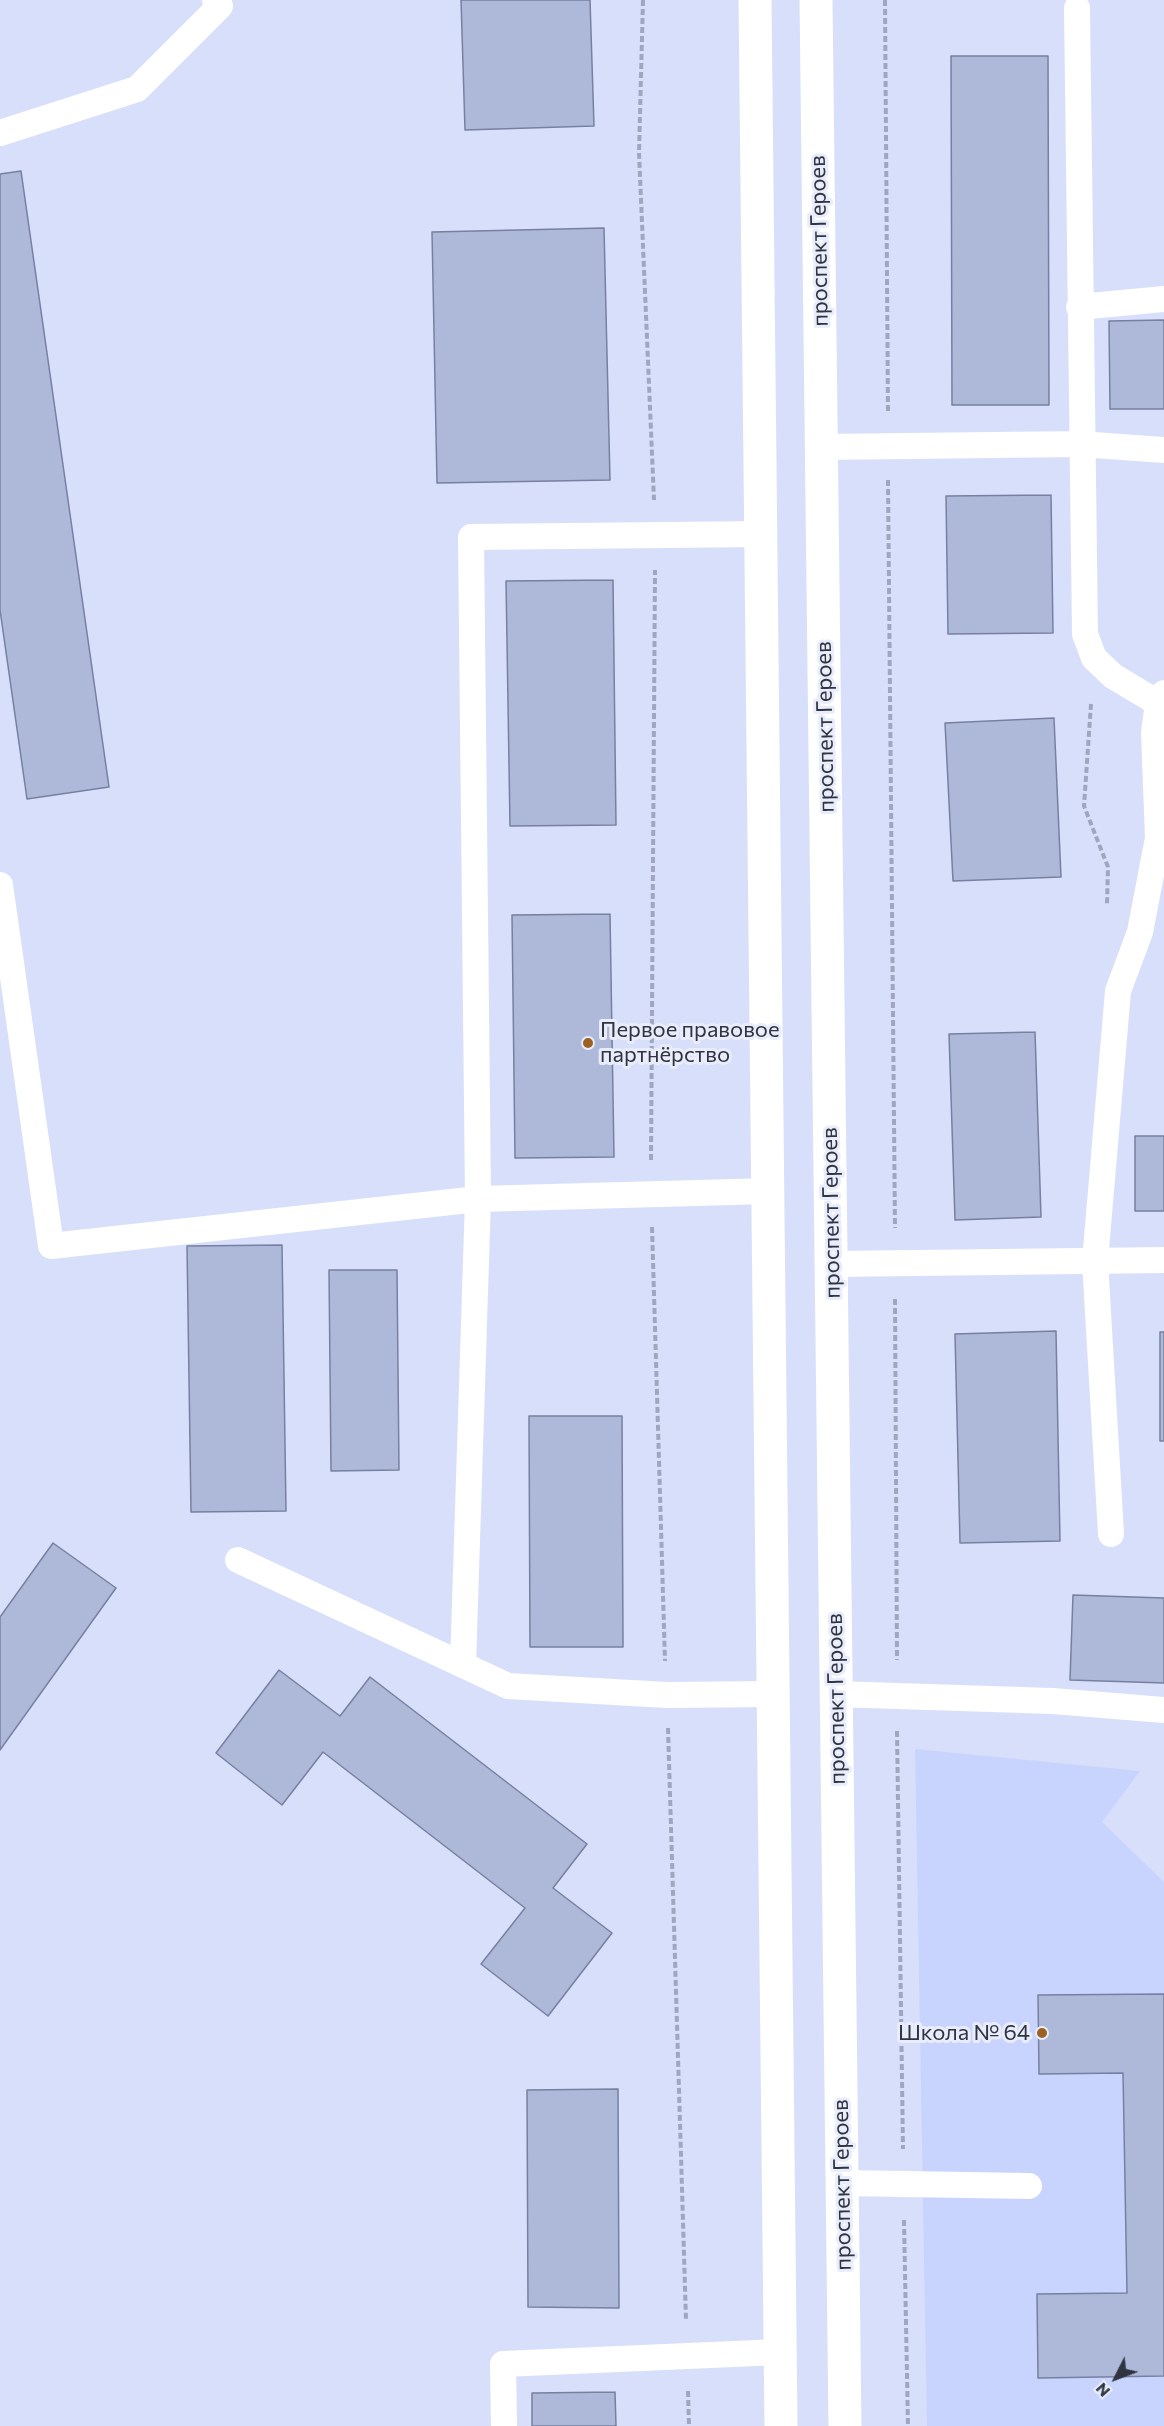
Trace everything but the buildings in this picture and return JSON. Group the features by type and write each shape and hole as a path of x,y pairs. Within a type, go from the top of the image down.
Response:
{"main road":[{"path":"755,0 770,1191 781,2426"},
{"name":"проспект Героев","path":"816,0 845,2426"}],"lane":[{"path":"0,133 137,89 220,6 215,0"},
{"path":"1077,8 1080,444 1085,634 1094,658 1113,676 1161,698 1154,733 1158,838 1140,932 1119,990 1095,1261 1111,1534"},
{"path":"1079,307 1164,299"},
{"path":"821,447 1080,444 1164,450"},
{"path":"463,1665 478,1199 471,537 762,534"},
{"path":"0,885 51,1246 478,1199 770,1191"},
{"path":"832,1264 1164,1260"},
{"path":"238,1560 508,1686 667,1695 773,1694"},
{"path":"835,1694 1053,1701 1164,1710"},
{"path":"842,2183 1029,2186"},
{"path":"504,2426 503,2364 780,2352"}],"path":[{"path":"885,0 897,1696 908,2426"},
{"path":"1094,658 1083,806 1108,867 1107,910"}],"shaded area":[{"name":"Школа № 64","path":"915,1749 1140,1771 1102,1822 1164,1882 1164,2426 927,2426"}],"place":[{"name":"Первое правовое партнёрство","path":"588,1043"},
{"name":"Школа № 64","path":"1042,2033"}]}
